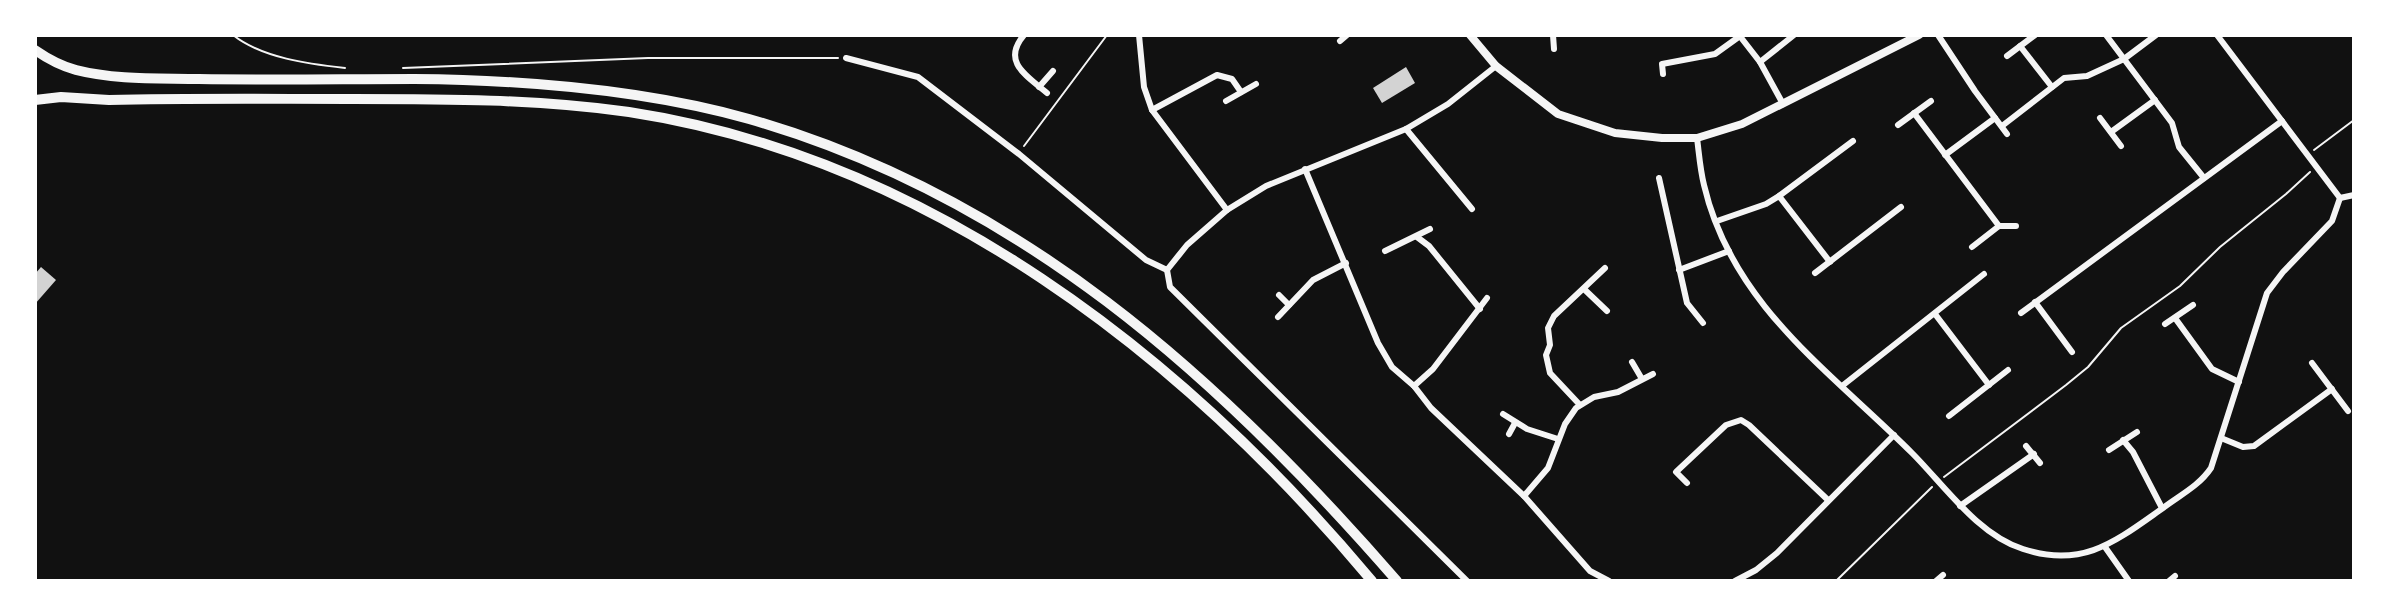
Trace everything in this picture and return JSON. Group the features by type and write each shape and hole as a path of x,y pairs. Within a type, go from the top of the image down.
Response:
{"main road":[{"path":"35,50 66,67 107,75 212,79 456,81 547,85 649,97 748,119 874,163 944,198 1045,258 1156,338 1257,429 1338,513 1397,581"},
{"path":"35,100 61,97 109,100 410,99 546,103 629,112 690,124 805,157 932,213 1000,250 1084,307 1195,396 1312,511 1372,581"}],"street":[{"path":"1024,35 1014,50 1015,61 1023,72 1047,93"},
{"path":"1139,35 1144,87 1152,110 1227,210"},
{"path":"1340,41 1347,35"},
{"path":"1470,35 1496,66 1558,114 1615,133 1662,138 1697,138 1742,124 1919,35"},
{"path":"1553,35 1553,48"},
{"path":"1663,74 1661,64 1716,54 1739,35 1760,62 1783,104"},
{"path":"1760,62 1794,35"},
{"path":"1938,35 2007,134"},
{"path":"2007,56 2035,35"},
{"path":"2106,35 2172,123 2179,147 2204,178"},
{"path":"2002,126 2064,78 2087,76 2124,59 2156,35"},
{"path":"2217,35 2340,198"},
{"path":"2020,46 2052,87"},
{"path":"846,58 918,77 1019,154 1146,260 1167,270"},
{"path":"1468,581 1170,286 1167,270 1187,245 1227,210 1266,186 1406,130 1448,104 1496,66"},
{"path":"1039,87 1053,71"},
{"path":"1152,110 1217,75 1232,79 1241,92"},
{"path":"1226,101 1256,84"},
{"path":"2111,132 2155,100"},
{"path":"1898,125 1931,101"},
{"path":"1914,113 1999,226"},
{"path":"1945,155 1995,118"},
{"path":"2100,118 2121,146"},
{"path":"2021,313 2282,121"},
{"path":"1406,130 1472,209"},
{"path":"1697,138 1704,186 1729,251 1759,300 1774,318 1802,350 1940,481 1960,506 1992,532 2019,548 2062,557 2105,547 2202,481 2211,468 2267,293 2283,272 2332,221 2340,198"},
{"path":"1717,221 1766,204 1853,141"},
{"path":"1306,169 1378,344 1392,368 1524,496 1590,571 1609,581"},
{"path":"1658,178 1688,303 1703,323"},
{"path":"2340,198 2354,195"},
{"path":"1779,196 1829,262"},
{"path":"1815,272 1901,206"},
{"path":"1972,247 1999,226 2016,226"},
{"path":"1385,251 1430,229"},
{"path":"1417,237 1429,246 1480,309"},
{"path":"1679,270 1729,251"},
{"path":"1278,317 1312,281 1346,262"},
{"path":"1580,405 1550,373 1546,355 1550,345 1549,328 1554,316 1605,268"},
{"path":"1842,386 1984,274"},
{"path":"1584,289 1606,311"},
{"path":"1279,295 1289,305"},
{"path":"1414,387 1433,369 1487,298"},
{"path":"2035,302 2072,352"},
{"path":"2165,324 2193,305"},
{"path":"1934,314 1989,384"},
{"path":"2175,318 2212,369 2239,382"},
{"path":"1632,362 1642,379"},
{"path":"2312,363 2348,411"},
{"path":"1949,416 2008,370"},
{"path":"1524,496 1548,468 1565,424 1580,405 1594,397 1618,392 1653,374"},
{"path":"2221,438 2243,447 2254,446 2332,389"},
{"path":"1503,414 1515,423 1558,439"},
{"path":"1688,483 1676,472 1726,425 1741,420 1828,500"},
{"path":"1508,435 1515,423"},
{"path":"2109,450 2137,432"},
{"path":"1735,581 1756,570 1777,553 1894,435"},
{"path":"2123,440 2133,452 2162,508"},
{"path":"2026,446 2040,463"},
{"path":"1960,506 2034,454"},
{"path":"2105,547 2129,581"},
{"path":"1936,581 1942,575"}],"path":[{"path":"233,35 269,52 320,65 347,68"},
{"path":"1019,154 1107,35"},
{"path":"401,68 648,58 846,58"},
{"path":"2308,154 2354,120"},
{"path":"1836,581 1940,481 2088,367 2121,328 2180,286 2220,247 2286,194 2315,166"}],"building":[{"path":"1406,67 1415,83 1382,103 1373,88"},
{"path":"41,267 56,280 35,304 35,274"}]}
